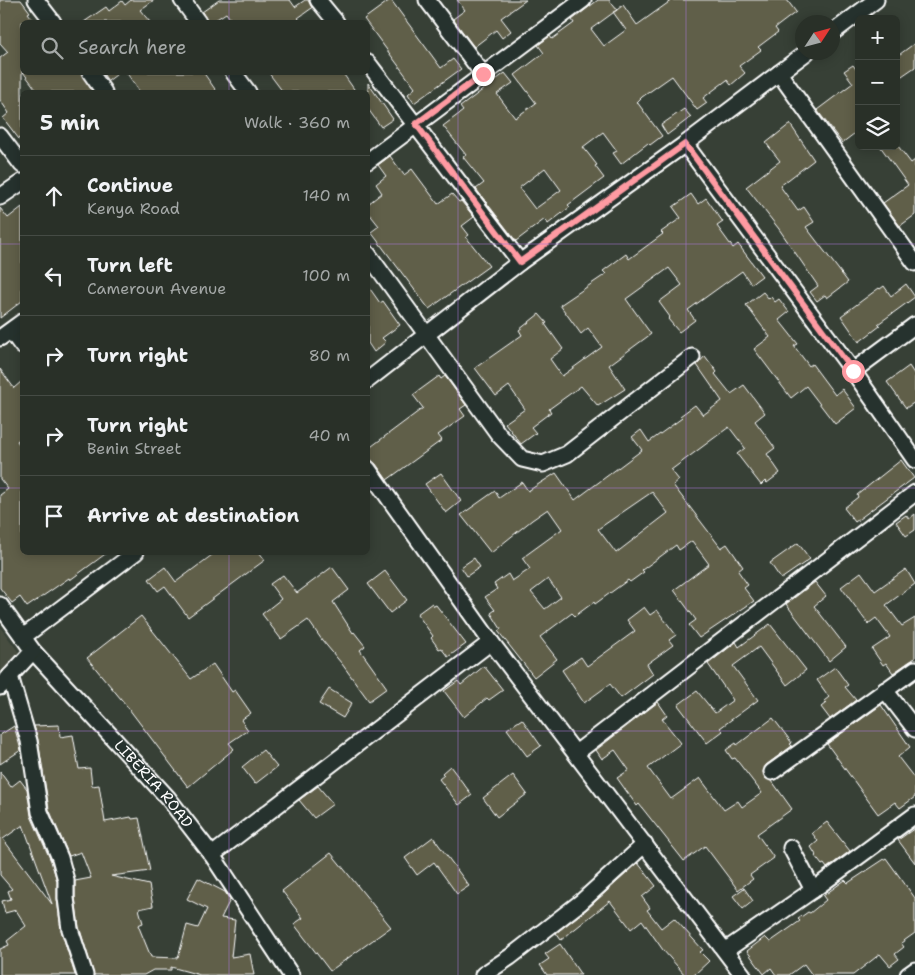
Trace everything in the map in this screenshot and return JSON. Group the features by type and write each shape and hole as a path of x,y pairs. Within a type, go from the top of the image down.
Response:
{"street":[{"path":"36,0 51,20"},
{"path":"182,0 197,20"},
{"path":"318,0 334,20"},
{"path":"427,0 483,74"},
{"path":"370,159 583,0"},
{"path":"840,27 876,0"},
{"path":"370,378 520,262 685,144 797,60"},
{"path":"370,66 520,262"},
{"path":"779,74 915,262"},
{"path":"92,75 103,90"},
{"path":"236,75 247,90"},
{"path":"0,136 20,162"},
{"path":"685,144 853,371 915,460"},
{"path":"0,197 20,183"},
{"path":"370,257 499,435 522,459 543,464 568,454 692,357"},
{"path":"853,371 915,325"},
{"path":"11,330 20,343"},
{"path":"370,472 491,642 726,950 743,975"},
{"path":"576,753 915,493"},
{"path":"23,637 132,555"},
{"name":"LIBERIA ROAD","path":"0,605 33,651 168,798 212,855 291,975"},
{"path":"212,855 491,642"},
{"path":"33,651 5,681 29,741 40,812 60,858 66,880 70,929 85,975"},
{"path":"772,772 915,669"},
{"path":"885,690 915,729"},
{"path":"726,950 813,890 915,815"},
{"path":"483,975 581,902 645,844"},
{"path":"791,848 813,890"},
{"path":"908,975 915,970"}],"shaded area":[{"path":"0,627 20,654 0,677"}],"building":[{"path":"0,0 21,0 33,20 20,20 20,75 22,75 22,90 20,90 20,140 3,118 9,113 0,100 0,58 8,52 0,43"},
{"path":"131,0 154,0 140,10 148,20 87,20 106,7 109,11 122,1 125,5"},
{"path":"219,0 290,0 295,7 308,0 312,8 298,18 300,20 231,20 226,13 215,20 207,20 202,12"},
{"path":"391,0 441,68 453,59 461,69 414,103 408,94 415,88 370,27 370,20 364,19"},
{"path":"457,0 526,0 501,18 511,31 502,38 496,30 474,47 453,19 465,10"},
{"path":"598,0 609,0 617,10 623,5 637,25 672,0 787,0 796,12 775,28 778,32 758,47 761,50 739,66 745,73 731,85 727,80 703,98 707,103 697,110 672,76 642,97 637,102 662,136 650,145 648,143 621,164 613,153 617,151 603,132 583,147 604,178 568,205 570,207 548,224 545,219 516,241 476,189 484,183 463,157 466,155 443,126 463,111 460,107 505,73 513,83 497,94 515,118 536,103 515,75 544,53 538,45 550,36 552,39 574,23 572,20","holes":["613,13 626,30 604,46 591,29","545,168 561,190 535,209 519,188"]},
{"path":"915,43 915,67 900,77 900,60 900,54"},
{"path":"853,65 855,68 855,133 842,143 817,110 853,83 844,71"},
{"path":"25,75 83,75 91,90 36,90"},
{"path":"104,75 116,75 108,81"},
{"path":"128,75 205,75 216,90 139,90"},
{"path":"270,75 344,75 355,90 282,90"},
{"path":"368,83 393,119 381,127 370,112 370,90 368,90"},
{"path":"684,109 691,117 667,135 661,125"},
{"path":"790,124 814,160 780,186 798,211 804,207 814,222 806,227 848,282 827,298 825,295 817,301 810,292 818,286 779,229 746,187 780,161 766,143"},
{"path":"900,149 911,163 915,160 915,215 900,226 883,203 908,185 883,150"},
{"path":"390,156 404,175 412,169 438,204 452,194 459,202 461,201 474,217 462,226 469,235 466,237 489,266 429,309 371,232 379,226 370,215 370,202 382,193 376,184 386,176 378,165"},
{"path":"691,194 698,204 706,198 723,222 717,226 733,248 738,244 762,276 751,284 742,271 688,310 695,320 679,332 668,319 670,317 659,302 682,285 669,268 626,299 651,334 609,365 625,389 598,406 581,386 549,409 551,412 531,427 536,433 521,444 505,423 525,409 509,386 496,396 475,368 522,335 519,330 539,314 547,323 545,324 563,349 550,359 562,376 602,347 588,328 581,334 560,305 606,274 603,271 626,254 629,259 663,234 661,232 681,218 673,207"},
{"path":"0,208 8,218 20,209 20,303 0,318"},
{"path":"906,284 915,297 878,324 880,326 859,342 841,316 879,288 884,286 891,296"},
{"path":"370,289 380,303 383,301 400,325 382,338 386,342 374,352 370,346"},
{"path":"763,292 769,299 771,297 775,302 779,299 789,312 779,320 798,344 794,346 809,366 812,364 835,395 842,389 856,408 835,424 806,386 791,398 754,349 770,337 746,305"},
{"path":"705,356 717,372 715,374 731,394 744,385 765,413 755,421 775,448 767,454 780,473 767,483 765,481 761,485 737,454 745,448 729,427 671,470 679,480 673,485 721,548 727,544 743,567 738,571 748,585 744,588 754,601 699,638 689,625 696,620 674,590 709,564 692,541 679,550 676,545 642,570 644,572 630,582 628,580 575,616 572,613 540,637 557,659 534,677 498,631 501,629 491,613 495,610 485,597 497,589 494,584 508,574 512,581 530,569 522,558 562,529 548,509 491,553 461,515 495,491 499,498 522,482 528,491 556,473 575,500 642,450 632,437 641,430 649,442 682,418 680,416 695,405 703,415 722,401 697,365","holes":["652,492 668,513 616,553 598,529","548,579 561,597 545,609 531,592"]},
{"path":"909,366 915,375 915,402 906,408 887,382"},
{"path":"0,369 14,388 20,383 20,438 17,441 20,445 20,555 104,555 70,580 69,578 27,607 20,597 12,603 0,588 0,495 8,489 0,479"},
{"path":"439,376 441,379 445,376 466,405 460,409 465,416 438,435 442,440 387,480 370,459 370,448 423,408 413,395"},
{"path":"901,460 914,478 855,522 844,508 858,497 857,495"},
{"path":"441,473 461,501 446,513 425,484"},
{"path":"915,514 915,530 906,536 896,522 906,515 909,519"},
{"path":"798,543 810,559 781,579 770,563"},
{"path":"212,555 261,555 265,560 188,617 165,586 158,591 149,579 165,567 176,582"},
{"path":"474,558 480,567 467,576 461,567"},
{"path":"332,567 349,590 333,602 353,633 365,646 360,650 387,688 369,701 308,620 281,639 262,614 281,599 270,584 283,575 297,593"},
{"path":"906,569 915,584 886,605 902,626 915,618 915,658 893,673 886,663 883,665 872,649 890,637 876,618 868,624 841,587 861,572 875,591"},
{"path":"385,571 407,600 390,613 368,584"},
{"path":"815,582 826,596 814,606 846,647 829,661 786,604"},
{"path":"432,603 434,606 436,605 466,644 448,657 431,638 433,636 417,614"},
{"path":"644,607 650,615 657,610 676,635 669,640 673,645 647,664 653,674 621,698 610,684 584,703 562,670 581,657 587,666 635,631 627,620"},
{"path":"141,616 191,679 213,664 232,692 235,690 251,713 241,720 248,730 229,743 234,749 188,787 126,705 87,658"},
{"path":"770,624 806,670 787,685 759,647 733,666 758,700 720,728 723,731 707,743 678,705 697,691 715,713 733,700 708,664 736,642 739,647"},
{"path":"484,666 503,690 489,700 487,698 464,717 444,691 458,681 461,685"},
{"path":"835,667 848,685 845,687 856,700 830,719 821,707 829,697 817,680"},
{"path":"329,689 352,703 343,718 319,704"},
{"path":"658,702 667,715 662,719 681,743 648,768 671,799 700,778 724,810 738,801 742,807 762,793 735,758 732,759 726,750 736,743 737,745 773,718 792,743 790,744 792,746 766,765 763,772 765,778 772,781 792,809 757,834 774,858 750,875 753,879 738,890 705,846 684,861 639,804 637,806 617,778 629,770 615,750 602,759 596,750"},
{"path":"881,705 910,747 898,757 915,779 915,797 900,808 895,802 878,814 827,744"},
{"path":"522,719 541,746 527,756 507,729"},
{"path":"59,725 60,737 73,735 79,769 90,768 92,786 99,785 105,822 131,817 132,819 139,818 150,871 111,876 149,885 153,906 139,909 143,923 138,925 151,957 178,958 187,925 198,928 207,909 187,899 198,878 225,892 230,900 221,918 235,920 231,957 250,954 254,975 200,975 171,967 171,970 153,970 144,975 94,975 79,927 75,897 75,881 91,878 81,852 69,856 49,809 34,726"},
{"path":"14,726 21,750 0,764 0,735"},
{"path":"263,750 277,767 255,784 242,767"},
{"path":"450,766 472,795 459,805 439,779 444,775 442,773"},
{"path":"0,772 11,787 20,780 27,789 31,816 51,861 57,881 61,930 75,975 0,975 0,949 9,945 7,941 26,926 16,910 5,913 2,901 11,899 8,891 12,889 0,875","holes":["23,825 52,904 3,839"]},
{"path":"513,775 527,794 497,817 483,798"},
{"path":"318,786 333,804 314,818 299,800"},
{"path":"827,822 850,851 827,868 815,856 811,847 818,841 812,833"},
{"path":"915,828 915,863 898,840"},
{"path":"433,837 469,886 457,894 434,862 417,875 405,858"},
{"path":"331,853 391,927 330,971 294,924 303,918 282,891"},
{"path":"886,858 915,898 915,933 901,943 904,947 895,954 899,959 890,966 880,954 853,975 812,975 804,964 789,975 776,975 771,968 764,974 747,951 765,937 770,942 800,921 798,919 808,912 810,913 826,900 823,896 845,880 848,883"},
{"path":"638,863 656,886 642,897 650,908 647,910 661,928 674,918 703,950 700,952 709,961 694,975 685,975 663,950 642,920 631,929 610,901 561,940 556,933 587,909"},
{"path":"744,888 753,901 743,909 733,896"},
{"path":"560,944 581,975 547,975 540,965 549,959 545,954"}],"route":[{"path":"483,74 416,124 520,262 685,144 853,371"}]}
